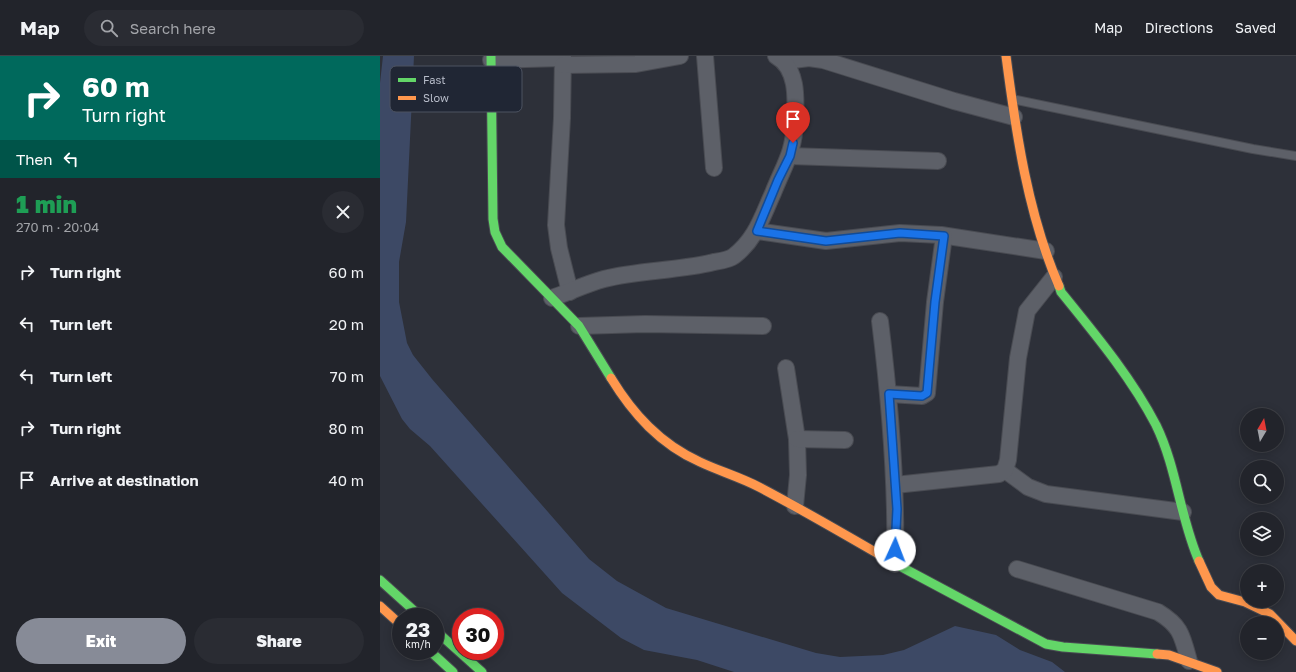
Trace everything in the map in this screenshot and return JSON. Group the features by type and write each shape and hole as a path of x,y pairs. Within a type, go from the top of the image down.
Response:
{"street":[{"path":"491,58 636,64 680,56"},
{"path":"705,56 714,168"},
{"path":"1006,56 1014,117 1030,190 1046,251 1054,277 1061,292 1104,346 1156,426 1196,554 1211,587 1219,595 1245,602 1270,614 1296,641"},
{"path":"780,58 810,58 823,60 954,102 1014,117"},
{"path":"552,298 604,279 664,271 733,258 745,246 757,231 778,180 790,156 795,131 796,102 791,71 780,58"},
{"path":"563,60 562,118 556,225 559,248 570,292"},
{"path":"492,112 493,219 495,232 502,247 578,326 622,396 648,428 670,445 699,462 746,480 795,506 895,564 1046,644 1063,647 1169,655 1218,672"},
{"path":"790,156 938,161"},
{"path":"757,231 826,241 900,233 944,236 1046,251"},
{"path":"889,394 922,396 927,393 935,302 944,236"},
{"path":"895,485 999,474 1005,470 1008,460 1018,358 1028,310 1054,277"},
{"path":"880,321 889,394 897,509 895,564"},
{"path":"578,326 645,324 762,326"},
{"path":"786,368 797,439 798,475 795,506"},
{"path":"797,439 845,440"},
{"path":"1005,470 1028,487 1046,494 1183,512"},
{"path":"1017,569 1158,612 1173,621 1182,635 1189,661"},
{"path":"380,580 411,608"},
{"path":"380,606 392,617"},
{"path":"444,638 482,672"},
{"path":"440,660 453,672"}],"lane":[{"path":"1011,98 1253,149 1296,156"}],"water":[{"path":"383,56 414,56 414,66 390,66 390,112 411,112 406,222 399,262 399,302 407,343 413,355 432,379 589,559 617,581 666,608 816,653 840,657 883,655 904,650 955,626 996,635 1020,650 1052,662 1065,672 734,672 697,660 644,650 621,638 562,593 430,446 410,429 402,419 380,376 380,83"}],"traffic: fast":[{"path":"491,56 491,66"},
{"path":"492,112 493,219 495,232 502,247 579,326 611,378"},
{"path":"1059,286 1061,292 1124,373 1156,425 1169,458 1187,528 1199,561"},
{"path":"894,563 1046,644 1063,647 1157,654"},
{"path":"380,580 411,608"},
{"path":"444,638 482,672"},
{"path":"440,660 453,672"}],"traffic: slow":[{"path":"1006,56 1019,144 1031,202 1048,259 1059,286"},
{"path":"611,378 638,416 672,446 700,462 759,487 894,563"},
{"path":"1199,561 1211,587 1219,595 1245,602 1270,614 1296,641"},
{"path":"380,606 392,617"},
{"path":"1157,654 1169,655 1217,672"}],"route":[{"path":"793,143 790,156 778,180 757,231 826,241 900,233 944,236 938,274 929,387 927,393 922,396 889,394 897,509 895,550"}]}
